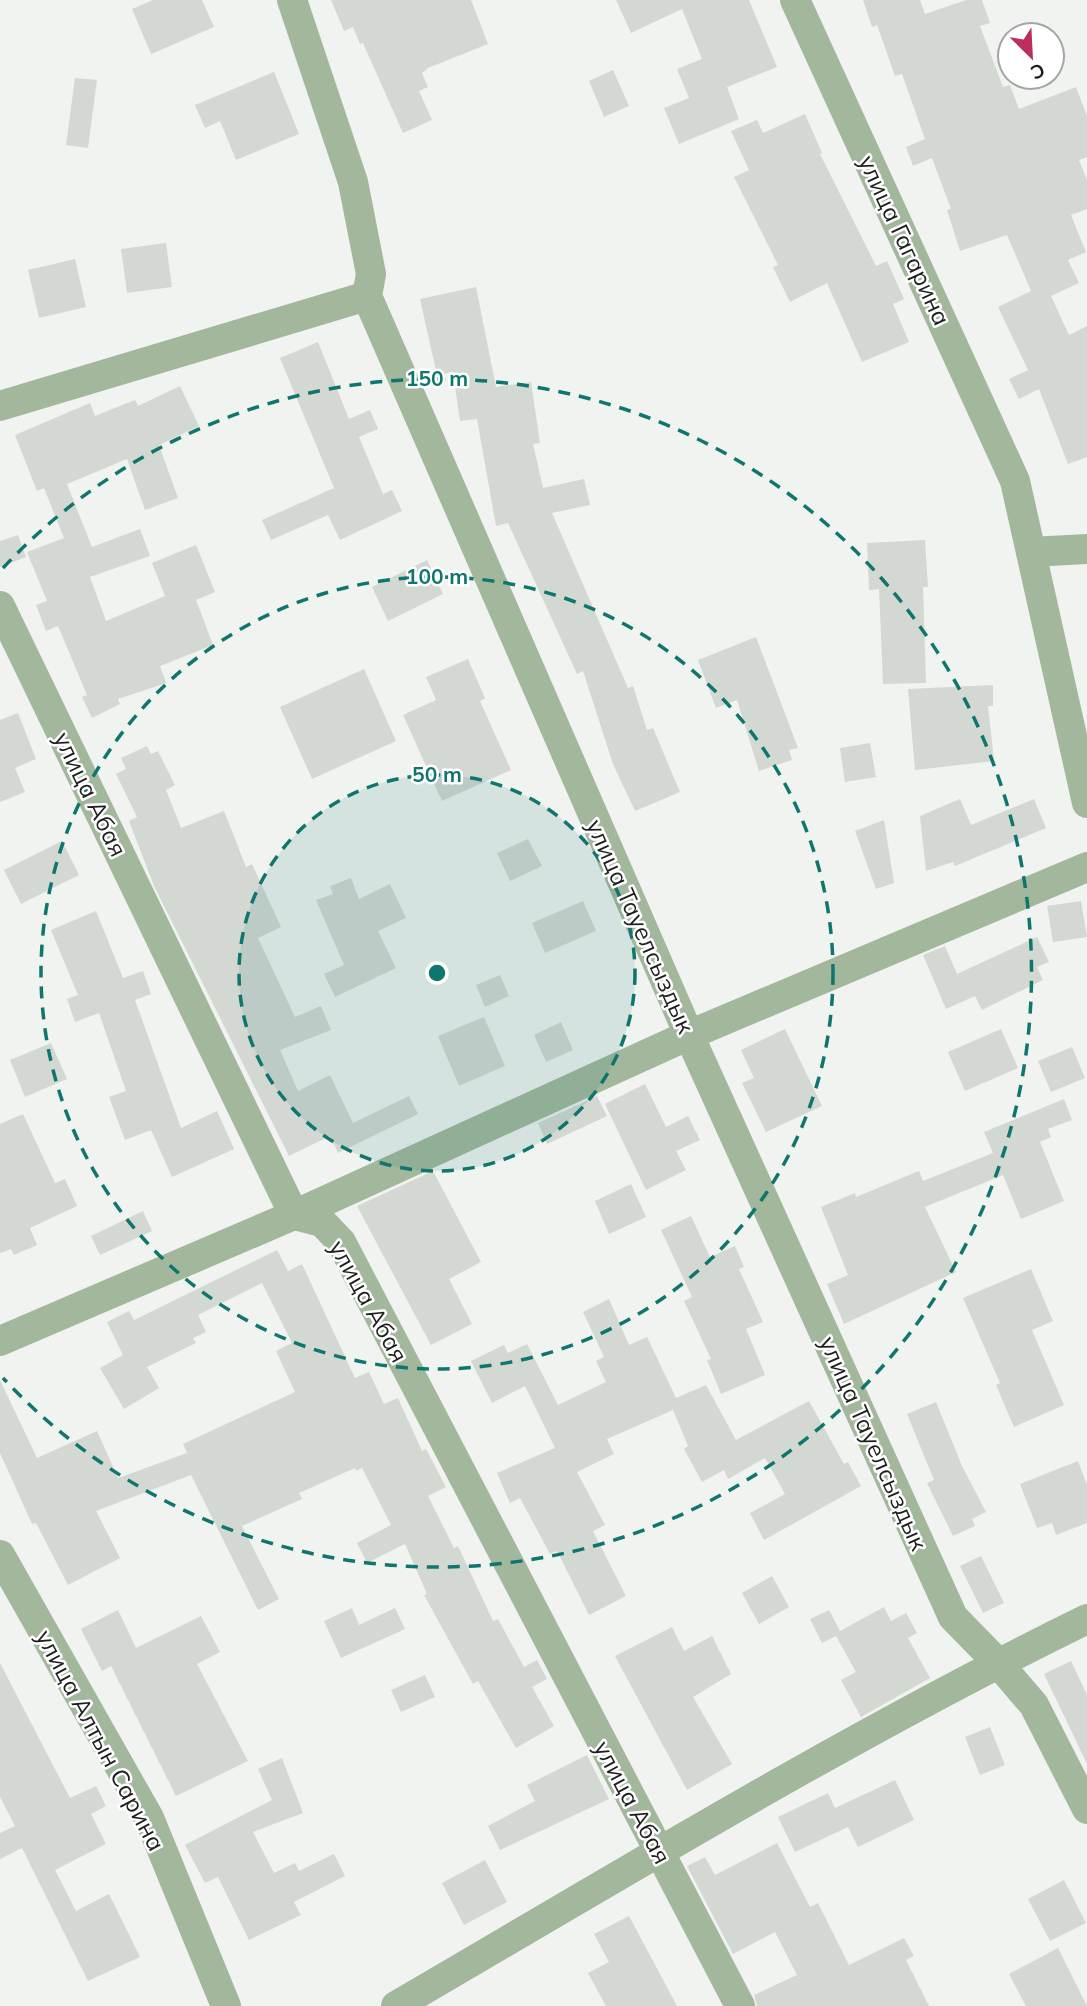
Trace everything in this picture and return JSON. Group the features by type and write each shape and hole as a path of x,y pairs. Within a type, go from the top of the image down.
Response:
{"street":[{"name":"улица Тауелсыздык","path":"292,0 353,182 371,274 367,296 689,1035 953,1618 998,1663 1034,1705 1087,1809"},
{"name":"улица Гагарина","path":"795,0 1015,481 1087,803"},
{"path":"0,406 367,296"},
{"path":"1031,552 1087,549"},
{"name":"улица Абая","path":"0,606 294,1214 322,1222 341,1242 740,2006"},
{"path":"0,1341 294,1214 689,1035 1087,866"},
{"name":"улица Алтын Сарина","path":"0,1555 149,1818 226,2006"},
{"path":"396,2006 659,1853 998,1663 1087,1619"}],"building":[{"path":"153,0 202,0 214,27 151,54 132,9"},
{"path":"331,0 471,0 488,44 428,68 422,73 428,87 419,91 432,120 403,133 363,43 360,44 353,27 344,31"},
{"path":"616,0 749,0 777,67 727,87 739,119 679,144 664,108 689,98 677,69 702,59 682,9 631,33"},
{"path":"863,0 920,0 925,14 966,0 982,0 990,23 980,26 996,68 996,91 1012,91 1019,109 1076,87 1087,116 1087,157 1079,160 1087,180 1087,209 1071,215 1086,252 1068,260 1079,283 1051,296 1069,335 1087,326 1087,457 1068,464 1039,389 1019,399 1009,379 1028,370 998,307 1031,291 1007,235 960,251 947,210 951,209 932,158 913,166 906,147 925,139 902,74 895,76 877,25 872,27"},
{"path":"613,70 629,106 604,117 589,81"},
{"path":"274,72 299,134 236,160 220,121 205,128 195,105"},
{"path":"75,78 97,80 88,148 66,145"},
{"path":"805,114 822,153 820,154 876,266 887,261 904,299 893,304 909,342 862,362 827,283 790,302 773,267 778,265 734,177 749,170 731,131 757,120 763,133"},
{"path":"166,243 172,287 127,293 121,249"},
{"path":"75,259 86,307 39,318 28,270"},
{"path":"476,287 496,387 531,382 540,443 533,444 543,488 584,479 590,505 552,513 628,688 633,686 647,730 653,728 680,792 635,811 613,764 583,671 577,674 508,523 496,526 477,419 460,421 453,372 437,375 420,299"},
{"path":"318,342 349,419 370,410 378,429 359,437 383,494 392,490 402,511 340,540 328,515 271,540 262,520 334,488 280,358"},
{"path":"180,386 199,426 159,445 178,498 145,510 127,459 67,484 92,547 140,529 150,556 90,577 106,621 165,596 152,563 196,545 215,592 196,600 213,645 160,666 166,683 118,699 120,704 92,718 82,697 87,695 58,626 46,631 36,605 47,601 27,552 64,538 44,488 37,491 15,435 90,403 95,416 135,400 138,406"},
{"path":"18,535 26,557 0,567 0,541"},
{"path":"925,540 928,587 923,587 926,683 883,684 879,589 869,590 867,543"},
{"path":"427,560 443,594 388,621 372,587"},
{"path":"756,637 798,748 789,750 792,760 759,771 737,700 716,708 698,660"},
{"path":"468,659 485,698 480,701 511,770 442,801 403,715 436,700 426,677"},
{"path":"364,669 396,741 312,779 280,707"},
{"path":"993,685 993,706 988,706 994,761 915,770 908,689"},
{"path":"18,713 36,759 15,768 25,792 0,802 0,720"},
{"path":"870,743 876,777 845,782 840,748"},
{"path":"147,746 151,754 158,751 175,785 166,790 181,828 224,811 246,867 252,864 281,927 258,938 295,1017 321,1006 331,1030 280,1050 298,1091 330,1075 353,1123 409,1096 418,1114 338,1153 330,1136 289,1156 154,886 129,821 137,817 116,774 126,769 121,758"},
{"path":"960,799 971,825 1034,799 1046,828 955,866 953,862 926,871 920,816"},
{"path":"884,820 894,883 876,889 855,831"},
{"path":"528,839 542,866 510,881 497,853"},
{"path":"62,841 79,875 21,904 4,870"},
{"path":"351,878 359,899 390,884 406,918 378,931 396,968 335,997 324,974 344,965 316,900 333,894 330,886"},
{"path":"583,901 596,931 545,953 532,923"},
{"path":"1081,901 1087,937 1053,942 1047,906"},
{"path":"96,911 123,978 143,971 151,994 135,1000 181,1128 217,1111 234,1149 172,1177 151,1130 125,1140 109,1097 126,1091 99,1013 75,1022 67,999 78,995 51,930"},
{"path":"1037,937 1049,962 1037,967 1043,980 982,1010 975,996 946,1009 923,955 945,946 957,974"},
{"path":"500,975 509,996 485,1007 476,985"},
{"path":"484,1017 505,1066 459,1086 438,1036"},
{"path":"561,1022 573,1050 546,1062 534,1035"},
{"path":"785,1029 822,1106 766,1132 742,1083 754,1078 741,1050"},
{"path":"1001,1029 1018,1068 965,1091 948,1052"},
{"path":"51,1043 67,1079 25,1097 10,1060"},
{"path":"1072,1047 1085,1078 1051,1092 1038,1061"},
{"path":"645,1084 666,1127 688,1116 700,1140 676,1151 686,1170 646,1190 605,1104"},
{"path":"597,1096 607,1116 547,1144 538,1123"},
{"path":"1064,1099 1072,1120 1048,1129 1051,1137 1040,1142 1064,1201 1021,1219 1003,1175 925,1207 956,1272 844,1324 827,1284 848,1275 821,1207 855,1193 856,1197 919,1171 923,1181 993,1153 984,1132"},
{"path":"23,1114 55,1183 65,1179 77,1206 30,1228 37,1245 14,1255 11,1249 0,1253 0,1124"},
{"path":"433,1171 481,1262 449,1279 472,1324 431,1345 357,1206"},
{"path":"631,1184 646,1217 609,1234 595,1201"},
{"path":"143,1211 152,1231 100,1255 91,1236"},
{"path":"691,1216 710,1257 735,1246 744,1267 739,1269 763,1322 746,1329 765,1375 721,1394 707,1360 711,1359 684,1301 692,1297 661,1230"},
{"path":"277,1250 288,1271 302,1264 355,1378 369,1372 384,1404 398,1398 422,1451 426,1449 446,1487 428,1496 454,1548 458,1546 493,1621 498,1619 524,1667 537,1660 547,1679 532,1687 554,1726 516,1748 478,1681 473,1684 424,1595 427,1594 405,1544 367,1563 357,1543 391,1525 362,1468 356,1471 355,1468 299,1493 302,1499 242,1526 279,1599 258,1610 191,1475 96,1511 120,1558 68,1585 36,1523 32,1524 0,1453 0,1380 37,1458 97,1431 118,1478 187,1453 183,1444 295,1392 276,1351 292,1343 262,1283 198,1315 206,1332 193,1338 196,1343 147,1367 159,1388 124,1409 100,1368 123,1355 107,1322 129,1311 134,1320"},
{"path":"1031,1269 1053,1321 1032,1330 1064,1405 1014,1427 996,1385 1000,1383 963,1298"},
{"path":"609,1299 629,1345 647,1337 676,1398 706,1385 736,1440 809,1401 844,1464 848,1462 861,1486 764,1540 750,1513 785,1494 765,1458 728,1479 724,1470 702,1482 684,1449 688,1446 673,1410 607,1439 614,1454 577,1472 605,1525 593,1531 626,1596 589,1615 557,1551 550,1554 520,1498 510,1503 497,1473 555,1448 525,1386 492,1403 471,1361 504,1345 508,1353 527,1344 558,1405 606,1382 596,1361 604,1357 583,1312"},
{"path":"936,1402 962,1466 986,1512 972,1519 975,1526 953,1536 927,1483 934,1480 907,1414"},
{"path":"1078,1461 1087,1485 1087,1523 1056,1535 1052,1523 1037,1528 1020,1484"},
{"path":"981,1556 1004,1603 983,1613 960,1566"},
{"path":"772,1576 789,1607 759,1624 742,1593"},
{"path":"884,1607 891,1621 906,1613 917,1633 908,1638 930,1678 861,1717 841,1680 856,1672 836,1636 822,1643 810,1619 829,1610 840,1631"},
{"path":"352,1608 359,1625 395,1608 405,1629 341,1658 324,1621"},
{"path":"118,1610 136,1648 201,1616 220,1652 197,1664 248,1761 176,1796 111,1666 102,1671 81,1629"},
{"path":"672,1627 684,1651 712,1636 731,1674 693,1697 732,1764 687,1790 615,1656"},
{"path":"1071,1661 1087,1695 1087,1764 1044,1674"},
{"path":"0,1663 70,1798 96,1786 106,1806 91,1814 106,1844 55,1870 76,1911 109,1894 140,1957 88,1981 22,1848 0,1859 0,1833 15,1826 0,1797"},
{"path":"425,1675 435,1697 401,1712 391,1690"},
{"path":"990,1727 1005,1765 980,1775 965,1737"},
{"path":"587,1755 609,1799 500,1850 488,1826 535,1801 527,1785"},
{"path":"282,1758 303,1813 253,1832 274,1873 295,1863 299,1871 334,1854 345,1876 294,1902 301,1915 249,1940 218,1877 205,1883 185,1845 272,1800 258,1769"},
{"path":"895,1780 914,1820 858,1847 848,1827 795,1852 778,1817 828,1793 835,1808"},
{"path":"777,1843 810,1907 818,1903 849,1965 904,1938 914,1956 906,1960 929,2006 757,2006 754,1995 797,1975 775,1932 733,1954 687,1866 705,1857 715,1875"},
{"path":"485,1860 507,1902 464,1925 442,1883"},
{"path":"1064,1880 1086,1923 1050,1941 1028,1899"},
{"path":"629,1916 677,2006 606,2006 588,1973 609,1962 594,1934"},
{"path":"1058,1948 1087,2006 1026,2006 1009,1974"}]}
